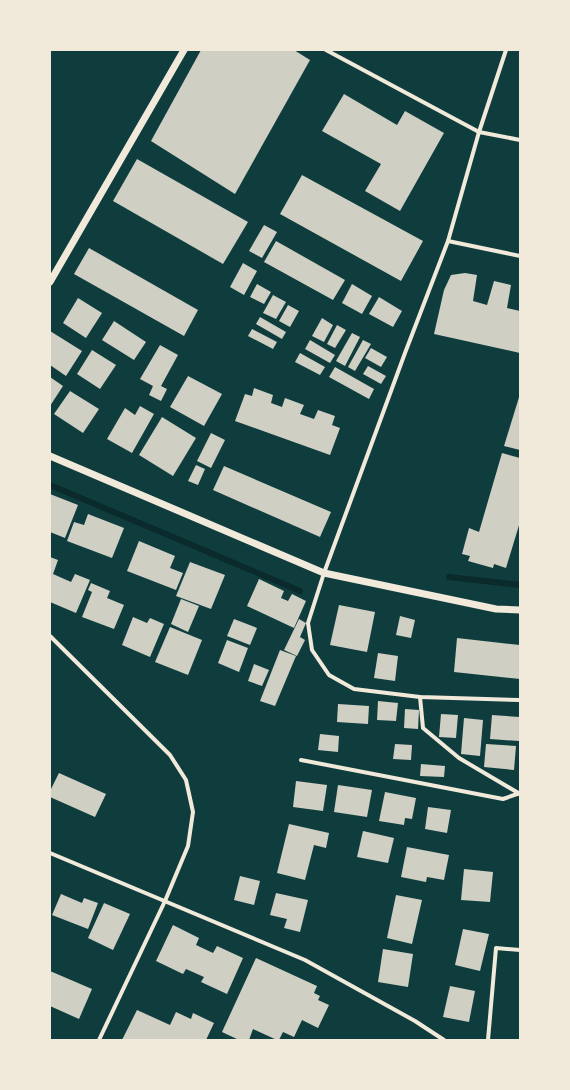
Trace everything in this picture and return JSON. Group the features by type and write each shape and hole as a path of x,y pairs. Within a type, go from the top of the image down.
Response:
{"street":[{"path":"50,282 53,271 184,50"},
{"path":"326,50 479,132 520,140"},
{"path":"506,50 479,132 448,241 324,573 308,623 312,650 329,675 354,689 420,697 520,700"},
{"path":"448,241 520,256"},
{"path":"50,456 324,573 496,609 520,610"},
{"path":"50,636 170,755 186,780 193,812 188,846 99,1040"},
{"path":"420,697 423,728 459,758 520,794"},
{"path":"301,760 504,799 520,794"},
{"path":"50,854 305,960 415,1021 444,1040"},
{"path":"488,1040 496,948 520,950"}],"building":[{"path":"201,50 294,50 310,60 235,194 151,141"},
{"path":"344,94 397,125 405,111 444,133 400,211 365,191 381,164 322,131"},
{"path":"137,159 248,222 223,264 113,201"},
{"path":"302,175 423,241 401,281 280,214"},
{"path":"264,225 277,232 262,258 249,251"},
{"path":"276,241 345,280 333,300 264,262"},
{"path":"89,248 198,310 184,336 74,274"},
{"path":"243,263 257,271 244,295 230,287"},
{"path":"465,273 477,275 473,301 487,305 494,281 511,285 507,308 520,311 520,353 434,334 444,290 451,275"},
{"path":"257,284 271,292 264,304 250,297"},
{"path":"352,284 372,296 362,314 342,303"},
{"path":"273,295 286,302 276,319 263,313"},
{"path":"379,297 402,311 393,327 369,314"},
{"path":"78,298 102,313 86,338 63,323"},
{"path":"288,305 299,311 290,327 279,321"},
{"path":"260,317 286,332 282,339 256,324"},
{"path":"322,318 333,325 324,342 312,336"},
{"path":"114,321 146,342 134,360 102,340"},
{"path":"337,325 346,330 335,348 327,344"},
{"path":"252,329 277,342 273,349 248,336"},
{"path":"50,331 82,351 66,376 50,365"},
{"path":"352,333 360,337 345,366 336,361"},
{"path":"310,340 335,355 330,363 305,349"},
{"path":"363,340 371,344 355,371 348,367"},
{"path":"160,345 178,355 161,386 167,389 161,401 149,395 153,386 140,379"},
{"path":"371,348 387,357 381,367 365,358"},
{"path":"92,350 116,365 100,389 77,374"},
{"path":"300,353 325,367 320,375 295,362"},
{"path":"368,366 386,376 381,384 363,374"},
{"path":"335,367 374,389 369,399 329,377"},
{"path":"188,376 222,394 204,426 170,407"},
{"path":"50,377 63,386 50,406"},
{"path":"254,388 273,395 271,403 282,407 285,398 304,405 300,414 314,419 318,410 335,416 332,425 340,428 330,455 235,421 245,394 252,396"},
{"path":"70,391 99,409 83,433 54,414"},
{"path":"520,394 520,450 504,446"},
{"path":"140,406 154,414 132,453 107,439 125,408 135,415"},
{"path":"162,417 196,438 173,476 139,455"},
{"path":"211,433 225,440 211,468 197,461"},
{"path":"502,453 520,458 520,522 506,568 494,564 493,568 468,561 470,556 462,554 469,528 479,532"},
{"path":"196,465 205,469 198,485 188,481"},
{"path":"224,466 331,512 320,537 213,490"},
{"path":"50,494 78,505 65,538 50,532"},
{"path":"88,514 124,528 112,558 67,541 74,522 84,525"},
{"path":"139,541 175,556 170,568 183,573 176,590 127,571"},
{"path":"50,557 58,560 53,574 71,582 75,574 90,580 76,613 50,602"},
{"path":"190,562 225,575 211,609 176,596"},
{"path":"259,579 284,591 281,598 288,601 292,594 306,601 294,628 247,606"},
{"path":"91,583 110,591 107,598 124,605 114,629 82,617 92,592 88,590"},
{"path":"181,599 199,606 188,632 171,624"},
{"path":"339,605 375,612 367,652 330,645"},
{"path":"400,616 415,620 411,638 396,635"},
{"path":"133,617 147,623 150,618 164,624 150,657 122,645"},
{"path":"234,619 257,628 250,645 227,636"},
{"path":"299,619 306,623 300,637 305,640 297,656 284,650"},
{"path":"170,627 202,640 188,675 155,662"},
{"path":"457,638 520,645 520,679 454,672"},
{"path":"227,640 248,648 239,672 218,663"},
{"path":"280,650 296,656 275,706 260,701"},
{"path":"378,653 398,656 395,681 374,678"},
{"path":"254,664 269,670 262,686 248,681"},
{"path":"378,701 398,703 396,721 377,720"},
{"path":"338,704 369,706 368,724 337,722"},
{"path":"405,709 419,710 418,729 404,728"},
{"path":"441,714 458,715 456,738 439,737"},
{"path":"492,715 520,717 519,741 490,739"},
{"path":"464,718 483,720 480,756 461,754"},
{"path":"320,734 339,736 338,752 318,750"},
{"path":"395,744 412,745 411,760 393,759"},
{"path":"486,744 516,746 514,770 484,767"},
{"path":"421,764 445,766 444,777 420,776"},
{"path":"59,773 106,794 95,817 50,797 50,791"},
{"path":"296,781 327,785 323,811 293,807"},
{"path":"338,785 372,790 367,817 334,812"},
{"path":"385,792 416,798 412,819 405,818 404,825 379,821"},
{"path":"428,807 451,810 447,833 425,829"},
{"path":"289,824 329,833 326,848 314,845 305,880 277,873"},
{"path":"363,831 394,838 388,863 357,857"},
{"path":"407,847 449,855 444,880 427,877 426,882 401,877"},
{"path":"464,869 493,872 490,902 461,900"},
{"path":"240,876 260,881 254,905 234,900"},
{"path":"276,893 308,900 300,932 284,928 287,919 270,915"},
{"path":"61,894 82,903 84,898 98,903 88,929 52,915"},
{"path":"396,895 422,900 412,944 387,938"},
{"path":"104,903 130,914 113,950 88,938"},
{"path":"173,925 199,938 196,945 213,953 217,946 243,958 227,994 201,982 204,977 186,969 183,974 156,961"},
{"path":"463,929 489,934 480,971 455,965"},
{"path":"383,949 413,954 408,987 378,982"},
{"path":"256,958 317,986 314,993 320,996 318,1000 329,1005 318,1028 302,1020 294,1037 283,1032 279,1040 253,1029 249,1040 239,1040 222,1032"},
{"path":"50,971 92,989 79,1019 50,1006"},
{"path":"450,986 475,991 469,1022 443,1017"},
{"path":"137,1010 170,1025 176,1012 191,1019 193,1013 214,1023 206,1040 122,1040"}],"waterway":[{"path":"50,485 300,591"},
{"path":"449,577 520,585"}]}
